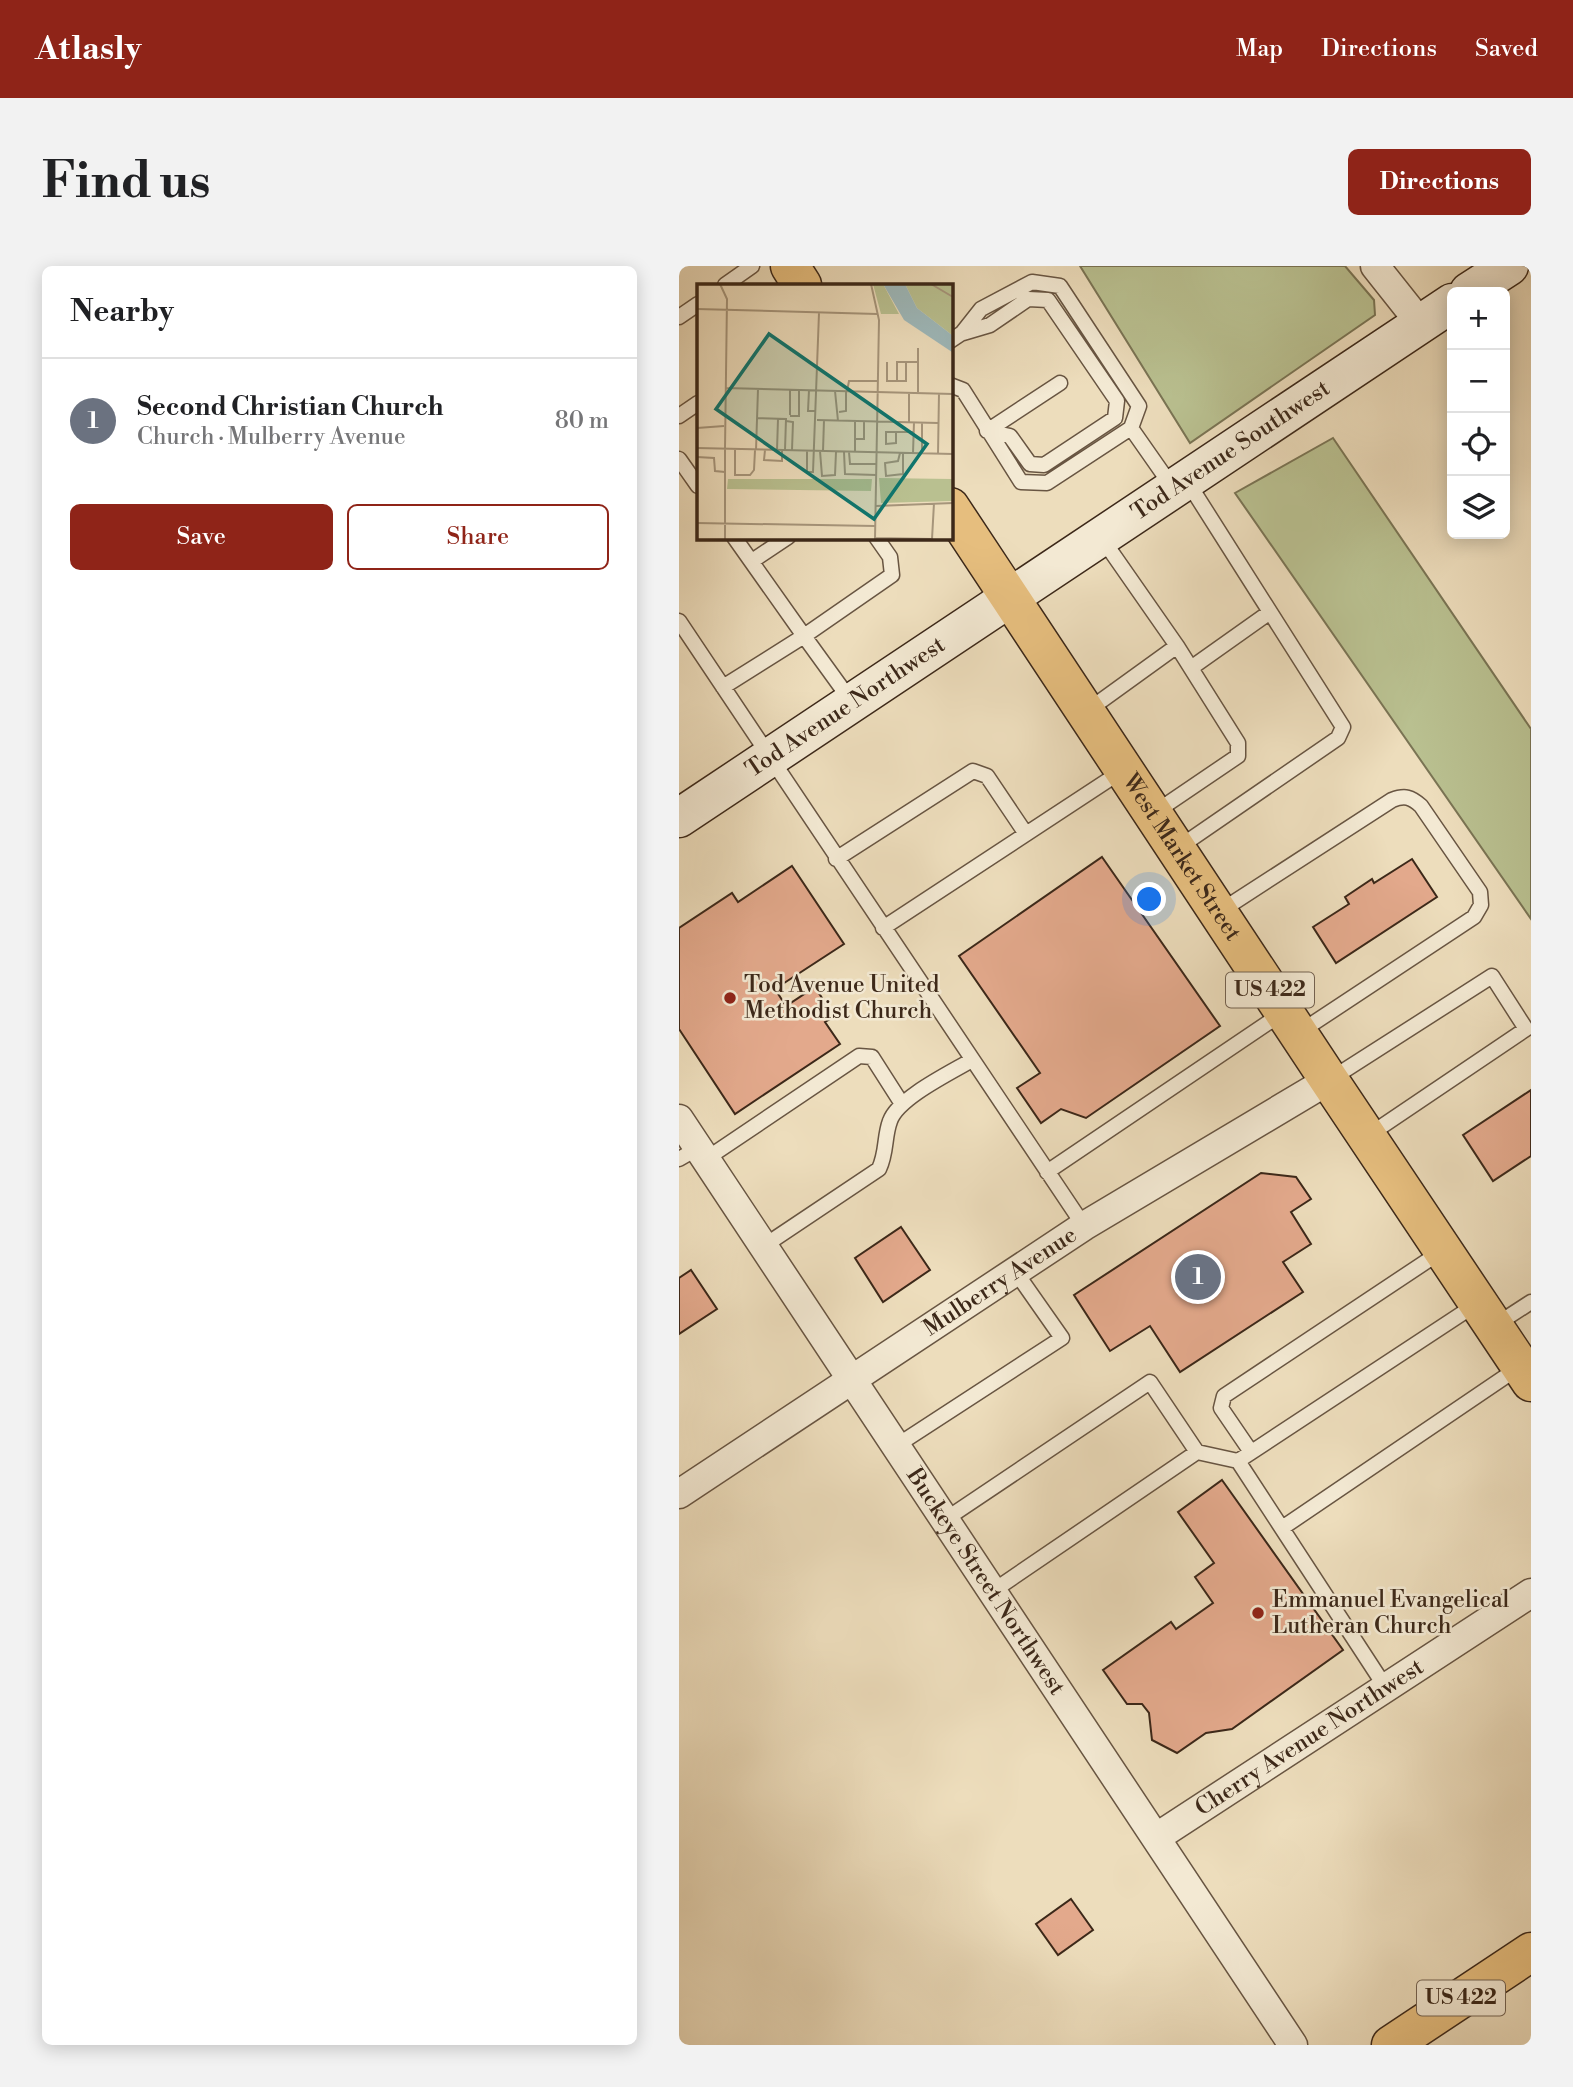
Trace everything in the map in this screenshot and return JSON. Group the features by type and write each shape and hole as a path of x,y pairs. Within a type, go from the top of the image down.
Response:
{"main road":[{"path":"790,266 801,284"},
{"path":"1477,287 1509,266"},
{"name":"Tod Avenue Southwest","path":"1010,598 1447,306"},
{"name":"West Market Street","path":"952,510 1328,1080 1526,1374"},
{"name":"Tod Avenue Northwest","path":"679,818 1010,598"},
{"name":"US 422","path":"1391,2045 1531,1952"}],"street":[{"path":"1375,266 1421,324"},
{"name":"Mulberry Avenue","path":"679,1494 1084,1226 1328,1080"},
{"name":"Buckeye Street Northwest","path":"679,1119 694,1155 764,1246 1293,2045"},
{"name":"Cherry Avenue Northwest","path":"1157,1838 1531,1593"}],"lane":[{"path":"726,284 752,266"},
{"path":"952,386 963,390 1021,482 1047,483 1132,428 1139,407 1060,286 1032,282 981,309 956,337"},
{"path":"956,337 990,325 1028,299 1048,300 1117,401 1115,418 1044,465 1030,464 1010,436 988,430"},
{"path":"679,317 697,305"},
{"path":"988,430 1061,383"},
{"path":"679,416 697,404"},
{"path":"1132,428 1180,485 1270,612 1343,726 1338,738 1177,849"},
{"path":"679,459 697,485"},
{"path":"1101,537 1177,646 1238,743 1238,756 1153,813"},
{"path":"736,539 852,702"},
{"path":"752,561 785,539"},
{"path":"723,687 804,636 892,575 890,557 877,539"},
{"path":"1191,668 1270,612"},
{"path":"679,621 1084,1226"},
{"path":"1086,712 1177,646"},
{"path":"883,928 1124,770"},
{"path":"836,859 973,771 987,776 1025,834"},
{"path":"1047,1172 1291,1022 1474,917 1481,905 1479,892 1422,806 1411,798 1401,796 1218,912"},
{"path":"1328,1080 1492,976 1526,1029 1367,1136"},
{"path":"694,1155 859,1056 872,1056 902,1104"},
{"path":"764,1246 879,1168 885,1156 890,1121 902,1104 972,1060"},
{"path":"1251,1452 1221,1408 1224,1396 1443,1250"},
{"path":"896,1446 1062,1338 1015,1271"},
{"path":"1238,1461 1486,1315 1531,1302"},
{"path":"1282,1528 1526,1374"},
{"path":"946,1519 1150,1382 1197,1452 1238,1461 1386,1688"},
{"path":"993,1591 1197,1452"}],"green space":[{"path":"1080,266 1345,266 1374,300 1375,315 1190,443"},
{"path":"1333,438 1531,729 1531,919 1235,493"}],"building":[{"path":"1102,857 1220,1026 1086,1118 1061,1109 1041,1123 1017,1088 1040,1073 959,956"},
{"path":"1412,859 1437,897 1336,963 1313,927 1349,904 1345,897 1372,879 1374,883"},
{"name":"Tod Avenue United Methodist Church","path":"792,866 844,944 775,989 786,1006 815,987 834,1017 825,1022 840,1044 735,1114 679,1029 679,928 732,893 738,902"},
{"path":"1531,1090 1531,1156 1493,1181 1463,1135"},
{"path":"1261,1173 1296,1177 1311,1199 1291,1212 1311,1244 1283,1262 1303,1292 1180,1372 1150,1326 1110,1351 1074,1295"},
{"path":"901,1227 930,1270 883,1302 855,1258"},
{"path":"691,1270 717,1309 679,1334 679,1278"},
{"name":"Emmanuel Evangelical Lutheran Church","path":"1222,1480 1343,1650 1232,1729 1206,1733 1177,1753 1152,1740 1149,1713 1142,1704 1127,1704 1103,1670 1171,1622 1176,1629 1213,1603 1195,1577 1214,1563 1178,1512"},
{"path":"1071,1899 1093,1930 1058,1955 1036,1924"}],"place":[{"name":"Tod Avenue United Methodist Church","path":"730,998"},
{"name":"Second Christian Church","path":"1198,1277"},
{"name":"Emmanuel Evangelical Lutheran Church","path":"1258,1613"}]}
